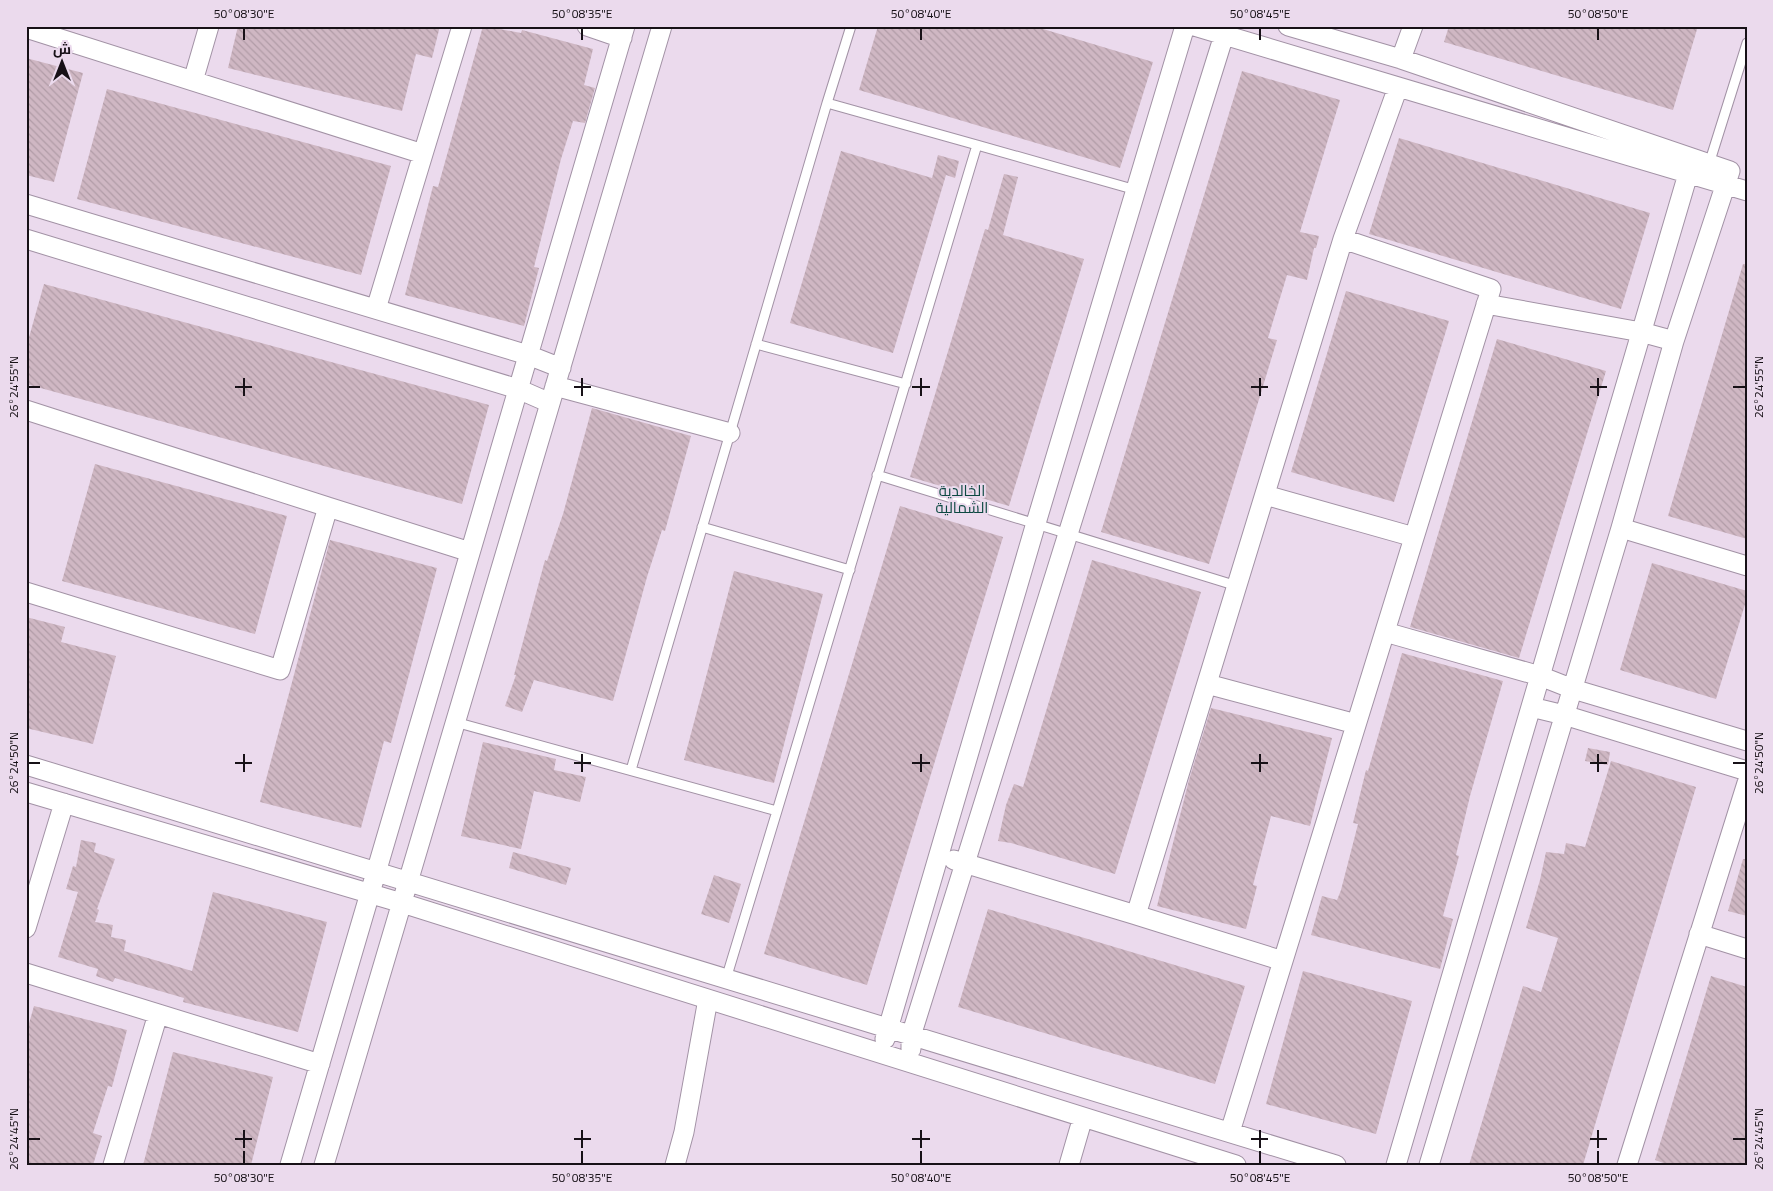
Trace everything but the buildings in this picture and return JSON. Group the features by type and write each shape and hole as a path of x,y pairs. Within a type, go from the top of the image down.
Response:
{"street":[{"path":"193,81 209,26"},
{"path":"376,309 462,26"},
{"path":"290,1165 623,32 587,26"},
{"path":"324,1165 662,26"},
{"path":"880,1053 1184,26"},
{"path":"1194,26 1747,191"},
{"path":"1288,26 1401,59 1730,171 1674,341 1621,528 1429,1165"},
{"path":"1401,59 1413,26"},
{"path":"26,28 424,154"},
{"path":"911,1062 911,1036 1224,35"},
{"path":"1136,915 1343,240 1398,87"},
{"path":"1396,1165 1688,174"},
{"path":"26,204 528,354 555,386"},
{"path":"26,239 518,390 555,386 730,432"},
{"path":"1230,1132 1491,289 1343,240"},
{"path":"1486,304 1641,332 1674,341"},
{"path":"26,410 470,552"},
{"path":"1265,495 1414,537"},
{"path":"26,592 280,670 328,507"},
{"path":"1621,528 1747,566"},
{"path":"1384,632 1540,676 1573,689 1747,741"},
{"path":"1207,684 1356,724"},
{"path":"1531,707 1564,715 1747,770"},
{"path":"26,765 1336,1165"},
{"path":"1627,1165 1747,783"},
{"path":"26,792 402,903 1236,1165"},
{"path":"26,928 64,803"},
{"path":"939,855 1283,962"},
{"path":"1699,934 1747,949"},
{"path":"26,973 320,1064"},
{"path":"675,1165 684,1132 708,999"},
{"path":"113,1165 158,1014"},
{"path":"1069,1165 1083,1117"}],"lane":[{"path":"631,770 851,26"},
{"path":"1709,165 1747,43"},
{"path":"827,103 1136,190"},
{"path":"726,979 977,145"},
{"path":"756,344 906,384"},
{"path":"877,475 1237,586"},
{"path":"702,527 850,570"},
{"path":"456,722 777,811"}],"district":[{"name":"الخالدية الشمالية","path":"962,498"}]}
